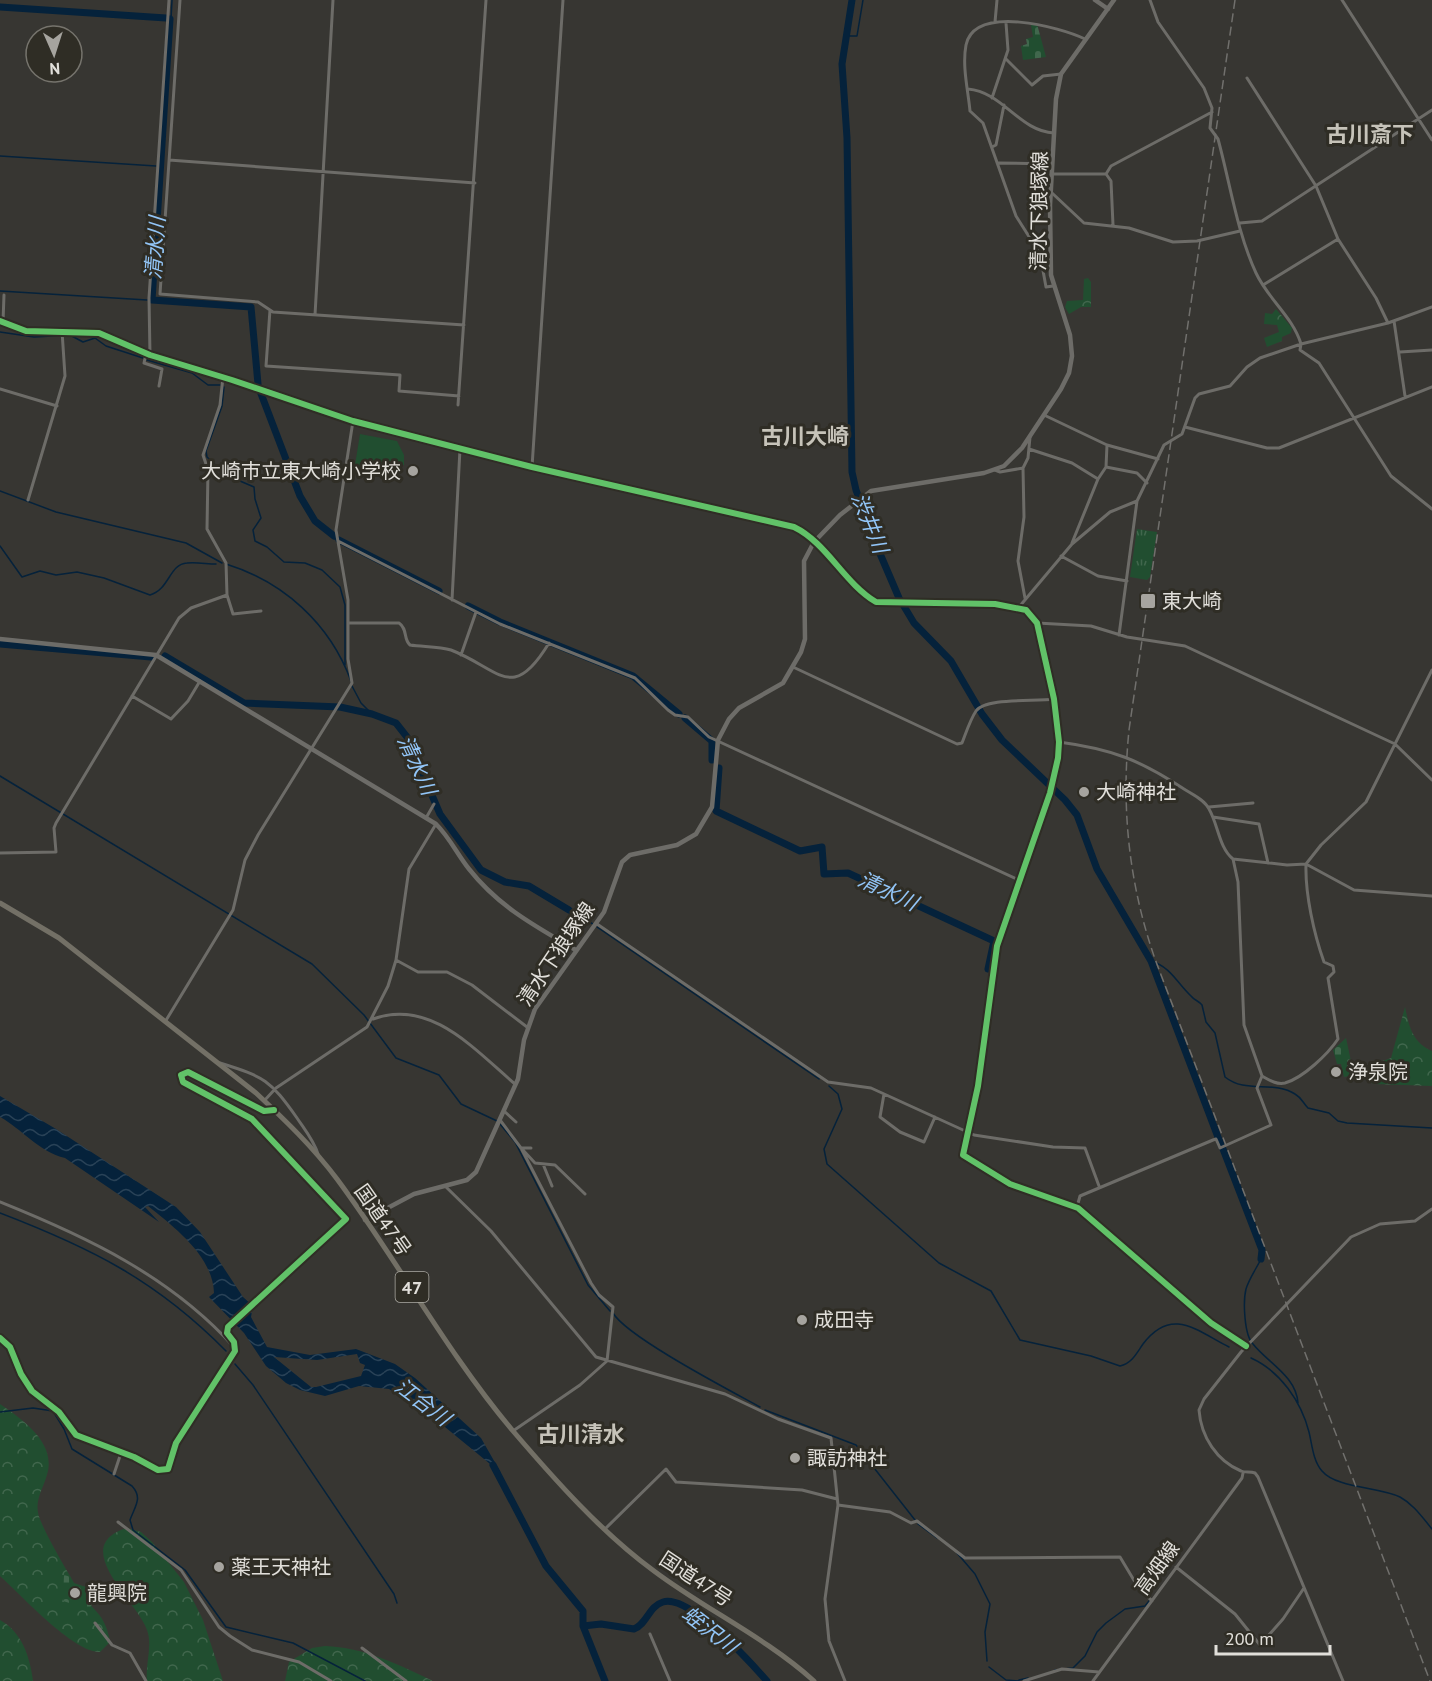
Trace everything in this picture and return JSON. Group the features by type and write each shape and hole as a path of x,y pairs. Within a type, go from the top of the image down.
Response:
{"highway":[{"name":"国道47号","path":"0,903 59,938 274,1110 319,1158 366,1220 456,1355 513,1431 605,1529 654,1571 764,1640 814,1681"}],"main road":[{"path":"1095,0 1108,9"},
{"name":"清水下狼塚線","path":"366,1220 414,1194 472,1178 515,1084 527,1027 538,1003 595,925 608,903 616,873 626,858 635,853 677,845 690,839 702,827 712,807 718,740 734,712 783,683 793,667 805,639 804,561 814,542 826,528 859,499 877,489 995,470 1010,461 1030,437 1066,381 1072,356 1070,335 1053,286 1050,265 1056,99 1061,74 1114,0"},
{"path":"968,1132 981,1066 997,946 1018,880 1051,791 1059,742 1054,699 1037,623"},
{"path":"0,639 156,655 436,824 450,838 468,868 509,911 576,950"}],"street":[{"path":"159,386 162,369 144,363 147,356 169,0"},
{"path":"180,0 160,294 258,302 270,310 315,315 464,325"},
{"path":"315,315 321,172 333,0"},
{"path":"459,405 486,0"},
{"path":"532,466 563,0"},
{"path":"996,22 997,0"},
{"path":"1150,0 1158,22 1199,79 1212,112 1210,128 1218,139 1240,223 1240,231 1263,285 1294,328 1301,344 1300,350 1319,363 1355,416 1391,476 1432,509"},
{"path":"1342,0 1432,140"},
{"path":"1053,286 1046,287 1040,254 1016,216 982,123 970,111 966,45 978,29 996,22 1036,22 1085,39"},
{"path":"992,98 1006,59 1008,45 1006,23"},
{"path":"1006,59 1032,85 1043,76 1061,74"},
{"path":"1247,78 1316,186 1338,238 1376,298 1388,323"},
{"path":"968,89 1004,105 1031,128 1055,133"},
{"path":"992,147 996,145 1004,105"},
{"path":"1240,223 1262,221 1432,110"},
{"path":"1106,174 1112,166 1212,112"},
{"path":"169,160 474,183"},
{"path":"998,163 1054,164"},
{"path":"1054,174 1106,174"},
{"path":"1106,174 1111,180 1113,225"},
{"path":"1052,193 1084,223 1113,225 1178,243 1240,231"},
{"path":"1263,285 1338,238"},
{"path":"4,295 2,321 26,331 62,334 99,333 147,356 223,377 353,421 460,449 787,525 801,530 863,595 881,604 1019,607 1026,610 1037,623 1091,626 1119,635 1185,646 1395,744 1432,780"},
{"path":"1119,635 1137,501 1164,445 1178,438 1185,427 1194,398 1199,394 1230,386 1255,361 1301,344 1388,323 1432,307"},
{"path":"270,310 266,366 400,375 399,391 459,396"},
{"path":"1394,321 1400,352 1401,383 1405,396"},
{"path":"28,500 65,376 62,334"},
{"path":"1400,352 1432,350"},
{"path":"223,377 220,405 203,455 208,470 207,529 226,564 227,595 233,614 261,610"},
{"path":"1185,427 1267,448 1279,448 1432,387"},
{"path":"0,389 57,406"},
{"path":"1044,415 1107,445 1158,459"},
{"path":"164,1023 230,916 245,860 351,683 348,659 348,600 336,530 353,421"},
{"path":"1025,598 1018,549 1024,517 1023,468 1029,450 1030,437"},
{"path":"1072,544 1098,478 1106,466 1107,445"},
{"path":"452,600 460,449"},
{"path":"1029,450 1072,463 1098,478"},
{"path":"1106,466 1137,473 1147,483"},
{"path":"995,470 1000,472 1023,468"},
{"path":"1019,607 1072,544 1110,512 1137,501"},
{"path":"338,541 476,612 635,678 675,715 688,717 705,734 1018,880"},
{"path":"1061,556 1098,576 1127,581"},
{"path":"0,853 56,852 54,828 156,655 185,612 227,595"},
{"path":"461,655 476,612"},
{"path":"348,623 399,623 404,628 406,641 410,645 446,649 500,677 521,677 537,662 549,643"},
{"path":"793,667 957,744 962,742 976,710 982,706 1014,701 1054,699"},
{"path":"1262,1076 1280,1083 1294,1079 1332,1047 1338,1036 1328,978 1334,972 1333,966 1324,962 1318,944 1306,886 1306,864 1321,845 1366,802 1432,670"},
{"path":"132,696 171,719 188,701 200,681"},
{"path":"1059,742 1102,749 1138,761 1209,807 1222,840 1233,859 1238,882 1244,1024 1262,1076 1258,1086 1271,1122 1269,1127 1220,1148 1216,1139 1099,1186 1080,1196 1077,1207"},
{"path":"1209,807 1253,803"},
{"path":"426,818 434,804"},
{"path":"1213,817 1259,824 1268,863"},
{"path":"264,1101 276,1088 355,1036 370,1021 387,986 396,960 409,869 436,824"},
{"path":"1233,859 1306,864 1354,890 1432,896"},
{"path":"595,925 828,1082 871,1088 974,1135 1031,1144 1084,1148 1099,1186"},
{"path":"396,960 417,972 447,972 472,985 527,1027"},
{"path":"370,1021 401,1012 421,1015 441,1023 515,1084"},
{"path":"215,1062 257,1075 276,1088 314,1143 319,1158"},
{"path":"0,1338 10,1347 21,1374 32,1391 59,1412 76,1435 158,1470 168,1469 176,1443 235,1349 234,1342 227,1333 228,1327 343,1223 345,1218 252,1119 183,1082 181,1075 188,1072 264,1111 274,1110"},
{"path":"884,1094 880,1117 900,1132 924,1142 935,1117"},
{"path":"503,1110 516,1122"},
{"path":"498,1121 535,1163 555,1165 585,1194"},
{"path":"968,1132 964,1156 1010,1184 1077,1207 1211,1323 1246,1346"},
{"path":"521,1148 531,1148"},
{"path":"513,1431 580,1386 607,1361 613,1307 599,1295 591,1283 521,1148"},
{"path":"543,1164 552,1186"},
{"path":"445,1186 491,1231 592,1354 607,1361 725,1394 778,1419 831,1438 838,1505 825,1599 829,1641 845,1681"},
{"path":"0,1202 63,1227 132,1263 196,1310 235,1349"},
{"path":"1343,1681 1258,1476 1251,1471 1242,1473 1214,1454 1199,1410 1204,1399 1246,1346 1351,1237 1380,1224 1415,1221 1432,1209"},
{"path":"114,1474 121,1453"},
{"path":"605,1529 666,1469 676,1482 802,1490 837,1498"},
{"name":"高畑線","path":"1093,1681 1242,1478 1242,1473"},
{"path":"838,1505 890,1512 911,1523 917,1521 967,1558 1120,1557 1137,1587 1152,1601"},
{"path":"118,1522 181,1570 219,1626 230,1636 252,1650 299,1662 332,1681"},
{"path":"1176,1567 1235,1614 1260,1645 1304,1588"},
{"path":"95,1623 112,1645 130,1653 146,1681"},
{"path":"650,1634 670,1681"},
{"path":"362,1648 406,1681"},
{"path":"1024,1681 1062,1669 1099,1672"}],"green space":[{"path":"1037,24 1046,57 1023,60 1021,46 1027,44 1026,39 1033,37 1031,25"},
{"path":"1088,278 1091,282 1091,307 1081,307 1069,314 1065,307 1067,301 1083,300 1084,279"},
{"path":"1276,309 1292,328 1291,333 1282,337 1282,341 1267,347 1264,338 1279,332 1277,325 1264,324 1265,313 1272,314"},
{"path":"360,434 397,441 404,455 404,465 388,466 387,470 354,471"},
{"path":"1137,529 1157,532 1150,577 1147,580 1130,577"},
{"path":"1405,1007 1410,1027 1416,1038 1432,1051 1432,1086 1374,1084 1364,1079 1369,1066 1391,1058"},
{"path":"1346,1038 1354,1075 1344,1077 1341,1064 1337,1064 1333,1050"},
{"path":"0,1404 34,1432 46,1450 49,1460 48,1471 39,1497 39,1516 49,1539 77,1588 105,1624 110,1642 100,1652 89,1650 62,1633 0,1576"},
{"path":"127,1528 141,1532 152,1542 184,1582 203,1620 223,1681 147,1681 149,1636 147,1630 111,1575 105,1561 104,1548 110,1536"},
{"path":"64,1575 71,1577 71,1582 86,1587 88,1582 94,1586 93,1603 89,1609 63,1601"},
{"path":"0,1620 14,1631 24,1646 33,1681 0,1681"},
{"path":"325,1646 367,1653 433,1681 285,1681 289,1662 312,1648"}],"water":[{"path":"0,1096 56,1129 176,1207 200,1232 243,1297 253,1306 251,1317 267,1347 310,1355 356,1349 395,1364 415,1378 481,1438 501,1473 434,1418 389,1389 359,1386 325,1396 300,1390 286,1383 266,1366 244,1333 209,1297 214,1293 207,1267 200,1255 180,1233 148,1206 145,1207 159,1222 65,1158 39,1146 0,1117","holes":["357,1354 360,1363 365,1365 361,1376 311,1387 274,1357 317,1360"]}],"waterway":[{"path":"171,19 172,0"},
{"name":"渋井川","path":"852,0 842,64 847,138 852,472 856,490 899,598 914,623 951,661 982,714 1002,740 1065,800 1077,815 1097,869 1151,961 1221,1145"},
{"path":"845,36 857,36 863,0"},
{"name":"清水川","path":"0,7 166,18"},
{"name":"清水川","path":"170,19 152,300 251,307 258,384"},
{"path":"0,156 156,166"},
{"path":"0,291 147,300"},
{"path":"0,332 34,337 70,335 83,342 95,338 106,346 143,358"},
{"path":"147,360 192,373 208,385 220,385"},
{"path":"224,387 222,406 206,451 207,457 226,475 254,487 261,518 253,530 255,541 267,547 284,562 305,563 322,570 340,587 345,605 345,665"},
{"name":"清水川","path":"260,391 300,496 315,521 334,536"},
{"path":"0,491 56,512 186,543 222,563"},
{"name":"清水川","path":"339,540 439,591"},
{"path":"0,546 22,577 40,571 56,575 77,572 104,578 150,595 162,588 181,564 216,564"},
{"path":"226,564 267,582 302,608 331,641 351,681"},
{"name":"清水川","path":"468,606 500,622 633,676 679,714"},
{"name":"清水川","path":"0,644 151,657"},
{"name":"清水川","path":"165,656 244,703 340,707 372,714 396,723 407,737 440,814 481,870 505,882 529,886 569,910"},
{"path":"352,686 361,703 372,714"},
{"name":"清水川","path":"685,718 712,741 712,760"},
{"name":"清水川","path":"719,768 716,811 800,851 822,847 824,874 848,873 994,941 988,969"},
{"path":"0,776 312,964 364,1015 396,1058 439,1075 461,1104 497,1121"},
{"path":"569,910 593,924"},
{"path":"597,927 819,1079"},
{"path":"1151,961 1169,971 1202,1005 1206,1022 1215,1033 1225,1077 1233,1082 1287,1090 1301,1099 1308,1108 1329,1113 1338,1121 1432,1128"},
{"path":"829,1086 838,1094 842,1109 824,1149 827,1164 939,1263 991,1291 1020,1340 1091,1356 1120,1366 1131,1360 1154,1333 1164,1326 1175,1324 1195,1329 1229,1347"},
{"path":"500,1124 515,1142 588,1285 610,1311"},
{"name":"清水川","path":"1223,1149 1262,1250 1261,1259"},
{"path":"0,1213 64,1239 121,1268 174,1304 226,1351"},
{"path":"1261,1259 1246,1289 1246,1326 1253,1344 1287,1377 1296,1393 1298,1403"},
{"path":"613,1313 638,1336 658,1349 760,1407"},
{"path":"1251,1358 1280,1379 1295,1398 1301,1409 1315,1457 1322,1471 1337,1481 1400,1497 1413,1507 1432,1529"},
{"path":"235,1364 253,1385 394,1594 397,1603"},
{"path":"0,1412 33,1408 53,1411 72,1449 132,1486 138,1498 130,1520 133,1530 185,1570 226,1627 293,1643 365,1681"},
{"path":"765,1410 856,1445 915,1520"},
{"name":"江合川","path":"493,1465 546,1566 583,1611 583,1626 605,1681"},
{"path":"918,1524 937,1538"},
{"path":"957,1553 975,1574 990,1604 985,1632 987,1661"},
{"path":"1055,1670 1073,1668 1085,1656 1097,1632 1106,1623 1125,1609 1145,1606 1149,1601"},
{"name":"蛭沢川","path":"583,1626 601,1624 634,1629 658,1604 674,1602 688,1608 719,1632 767,1681"},
{"path":"989,1667 1006,1680 1019,1681"},
{"path":"1019,1680 1028,1678"}],"railway":[{"path":"1235,0 1129,730 1126,789 1129,846 1139,903 1155,959 1430,1681"}],"cycle path":[{"path":"0,321 26,331 99,333 150,355 353,421 532,467 794,527 816,543 854,585 876,602 995,604 1026,610 1037,623 1054,699 1059,742 1058,758 1050,793 997,946 978,1086 963,1155 1010,1184 1078,1208 1211,1323 1246,1346"},
{"path":"0,1338 10,1347 21,1374 32,1391 59,1412 76,1435 134,1457 158,1470 168,1469 176,1443 235,1351 234,1342 227,1333 228,1327 346,1219 252,1119 183,1082 181,1075 188,1072 264,1111 274,1110"}],"place":[{"name":"大崎市立東大崎小学校","path":"413,471"},
{"name":"東大崎","path":"1148,601"},
{"name":"大崎神社","path":"1084,792"},
{"name":"浄泉院","path":"1336,1072"},
{"name":"成田寺","path":"802,1320"},
{"name":"諏訪神社","path":"795,1458"},
{"name":"薬王天神社","path":"219,1567"},
{"name":"龍興院","path":"75,1593"}],"district":[{"name":"古川斎下","path":"1370,134"},
{"name":"古川大崎","path":"805,436"},
{"name":"古川清水","path":"581,1434"}]}
